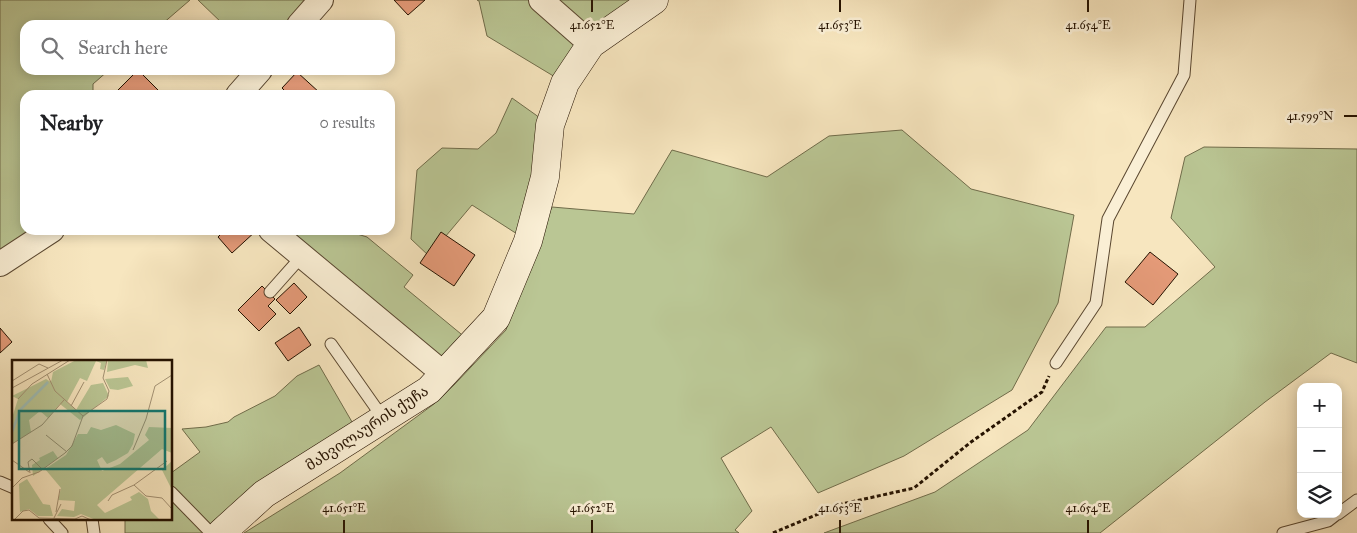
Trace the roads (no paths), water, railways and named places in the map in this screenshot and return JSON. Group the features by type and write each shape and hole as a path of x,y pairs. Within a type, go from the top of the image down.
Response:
{"street":[{"path":"303,20 321,0"},
{"path":"541,0 591,44"},
{"name":"მახვილაურის ქუჩა","path":"221,533 264,494 429,390 496,318 528,241 544,176 550,125 565,83 591,44 654,0"},
{"path":"242,90 256,75"},
{"path":"0,264 44,235"},
{"path":"277,235 444,374"}],"lane":[{"path":"1056,363 1096,303 1108,219 1184,75 1190,0"},
{"path":"270,292 302,256"},
{"path":"331,344 383,418"},
{"path":"0,482 12,487"},
{"path":"172,493 211,533"},
{"path":"1342,511 1357,500"},
{"path":"1282,533 1331,518"},
{"path":"50,520 62,533"},
{"path":"92,520 94,533"}]}
